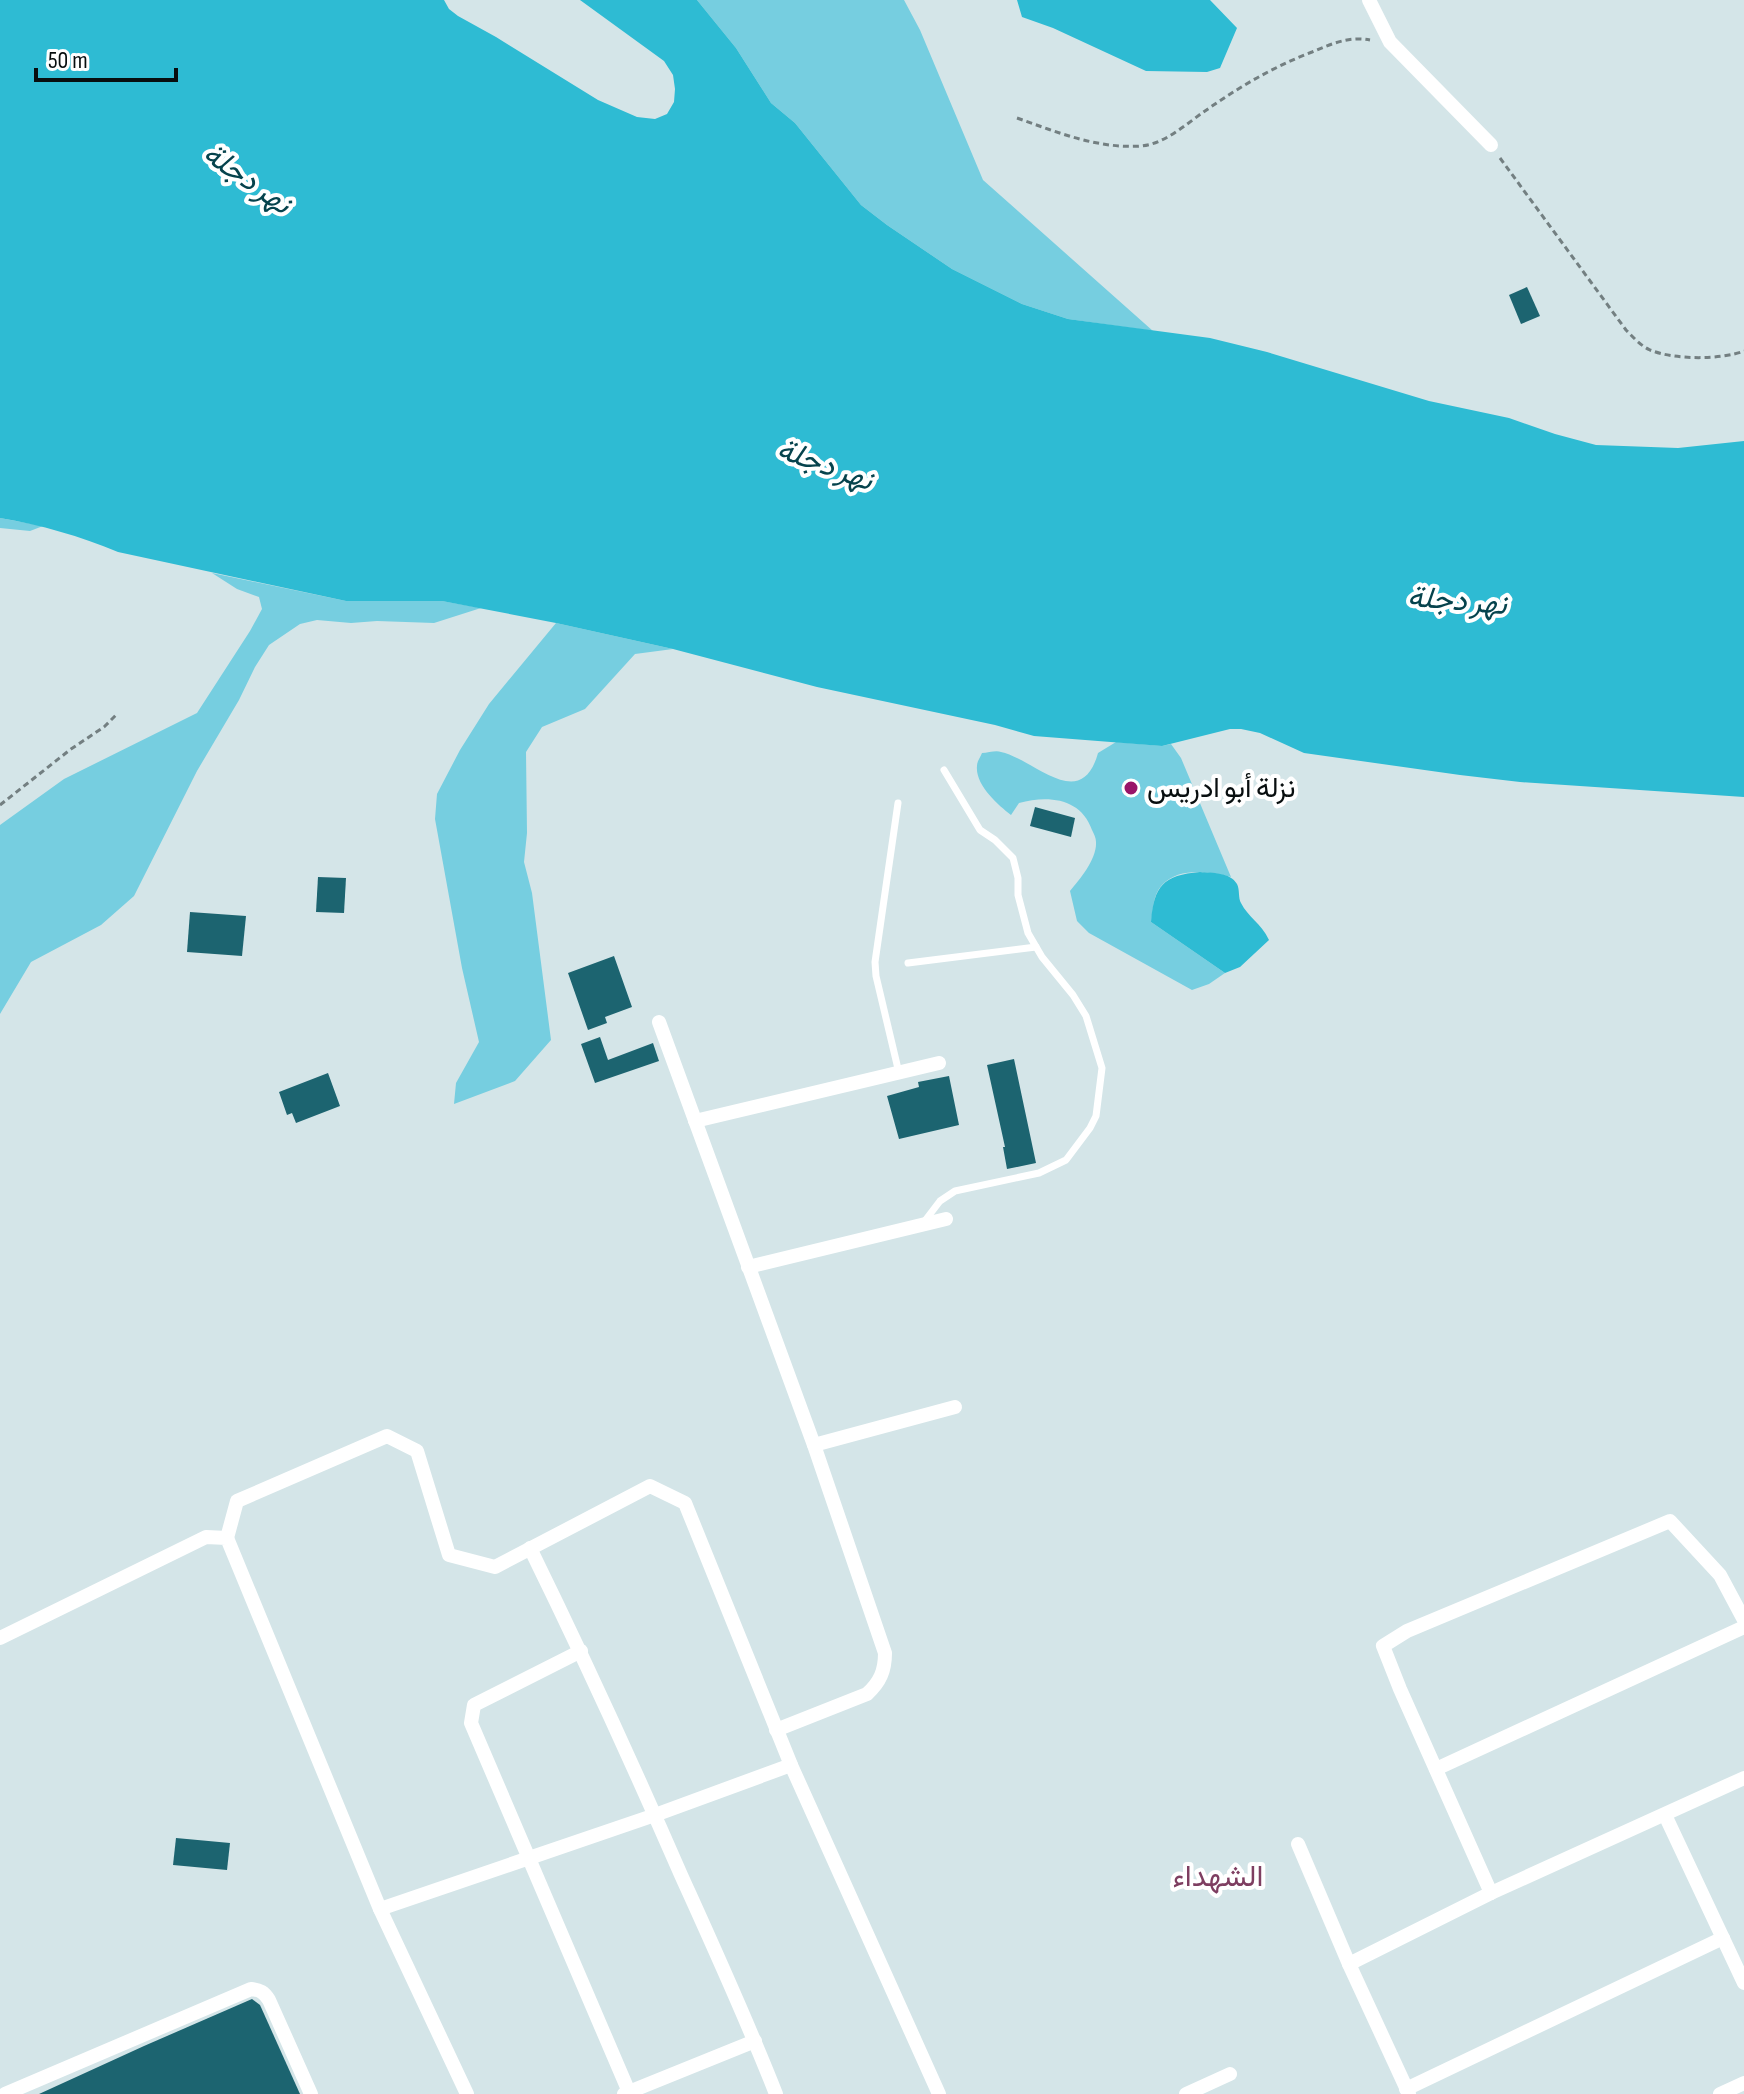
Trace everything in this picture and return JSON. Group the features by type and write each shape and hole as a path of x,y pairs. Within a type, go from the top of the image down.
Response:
{"street":[{"path":"1369,0 1390,42 1491,145"},
{"path":"659,1022 814,1445 885,1653 882,1676 867,1694 776,1730"},
{"path":"695,1121 939,1063"},
{"path":"748,1267 946,1219"},
{"path":"814,1445 955,1407"},
{"path":"467,2094 380,1909 227,1538 237,1501 387,1436 417,1451 449,1555 495,1567 650,1486 685,1503 791,1765 939,2094"},
{"path":"1491,1893 1383,1646 1407,1631 1670,1521 1720,1575 1744,1620"},
{"path":"0,1638 206,1537 227,1538"},
{"path":"530,1548 581,1651 655,1815 776,2094"},
{"path":"1436,1769 1744,1627"},
{"path":"581,1651 474,1705 471,1723 627,2093 755,2041"},
{"path":"380,1909 791,1765"},
{"path":"1349,1964 1491,1893 1744,1778"},
{"path":"1665,1815 1744,1983"},
{"path":"1298,1844 1408,2092 1723,1938"},
{"path":"5,2094 251,1989 259,1990 269,2000 311,2094"},
{"path":"1186,2094 1230,2074"},
{"path":"1720,2094 1744,2083"}],"lane":[{"path":"923,1224 940,1201 955,1191 1039,1173 1066,1160 1096,1116 1102,1068 1086,1016 1028,933 1013,858 980,830 944,770"},
{"path":"898,803 875,962 899,1073"},
{"path":"908,963 1036,947"}],"path":[{"path":"1017,118 1086,142 1152,144 1169,136 1244,84 1282,64 1340,41 1363,38 1390,42"},
{"path":"1491,145 1626,330 1639,342 1650,350 1678,357 1707,357 1744,351"},
{"path":"0,805 116,715"}],"shaded area":[{"path":"697,0 904,0 920,30 983,180 1153,331 1068,319 1022,304 952,269 887,225 861,205 795,123 771,103 736,48"},
{"path":"0,518 43,526 30,531 0,528"},
{"path":"212,573 346,601 442,601 481,608 434,623 317,620 300,624 269,645 197,771 134,896 101,925 31,962 0,1014 0,825 64,779 197,713 262,609 259,597 237,589"},
{"path":"556,623 673,649 635,654 585,709 542,727 526,752 527,833 524,862 532,893 551,1040 515,1081 454,1104 456,1083 479,1042 435,819 437,794 489,704"},
{"path":"1116,742 1171,744 1181,758 1231,877 1204,872 1177,875 1162,885 1155,897 1151,922 1225,973 1209,984 1192,990 1089,933 1077,921 1070,891 1091,862 1096,848 1095,836 1080,811 1072,805 1041,799 1019,803 1011,815 988,794 977,773 982,753 997,751 1056,778 1080,780 1090,771 1098,753"}],"water":[{"name":"نهر دجلة","path":"0,0 444,0 458,16 598,100 637,117 655,119 667,114 674,102 673,75 664,61 580,0 697,0 736,48 771,103 795,123 861,205 952,269 1022,304 1068,319 1210,338 1267,352 1429,401 1509,418 1596,445 1678,448 1744,441 1744,797 1460,775 1304,753 1260,733 1241,729 1162,746 1034,736 556,623 442,601 346,601 118,552 60,532 0,518"},
{"path":"1017,0 1210,0 1237,28 1220,68 1207,72 1146,71 1022,17"},
{"path":"1200,872 1220,874 1234,880 1241,903 1269,940 1240,967 1225,973 1151,922 1155,899 1163,885 1177,876"}],"building":[{"path":"1527,287 1540,316 1521,324 1509,295"},
{"path":"1035,807 1075,818 1071,837 1030,826"},
{"path":"318,877 346,878 344,913 316,912"},
{"path":"190,912 246,916 242,956 187,952"},
{"path":"614,956 632,1007 605,1017 607,1023 588,1030 568,973"},
{"path":"600,1037 608,1060 653,1043 659,1061 595,1083 581,1044"},
{"path":"1014,1059 1036,1163 1007,1169 987,1065"},
{"path":"328,1073 340,1106 296,1123 292,1113 287,1115 279,1092"},
{"path":"949,1076 959,1125 899,1139 887,1096 919,1087 918,1082"},
{"path":"176,1838 230,1843 227,1870 173,1865"},
{"path":"252,1999 260,2005 300,2094 39,2094 144,2046"}],"place":[{"name":"نزلة أبو ادريس","path":"1131,788"}],"district":[{"name":"الشهداء","path":"1218,1877"}]}
